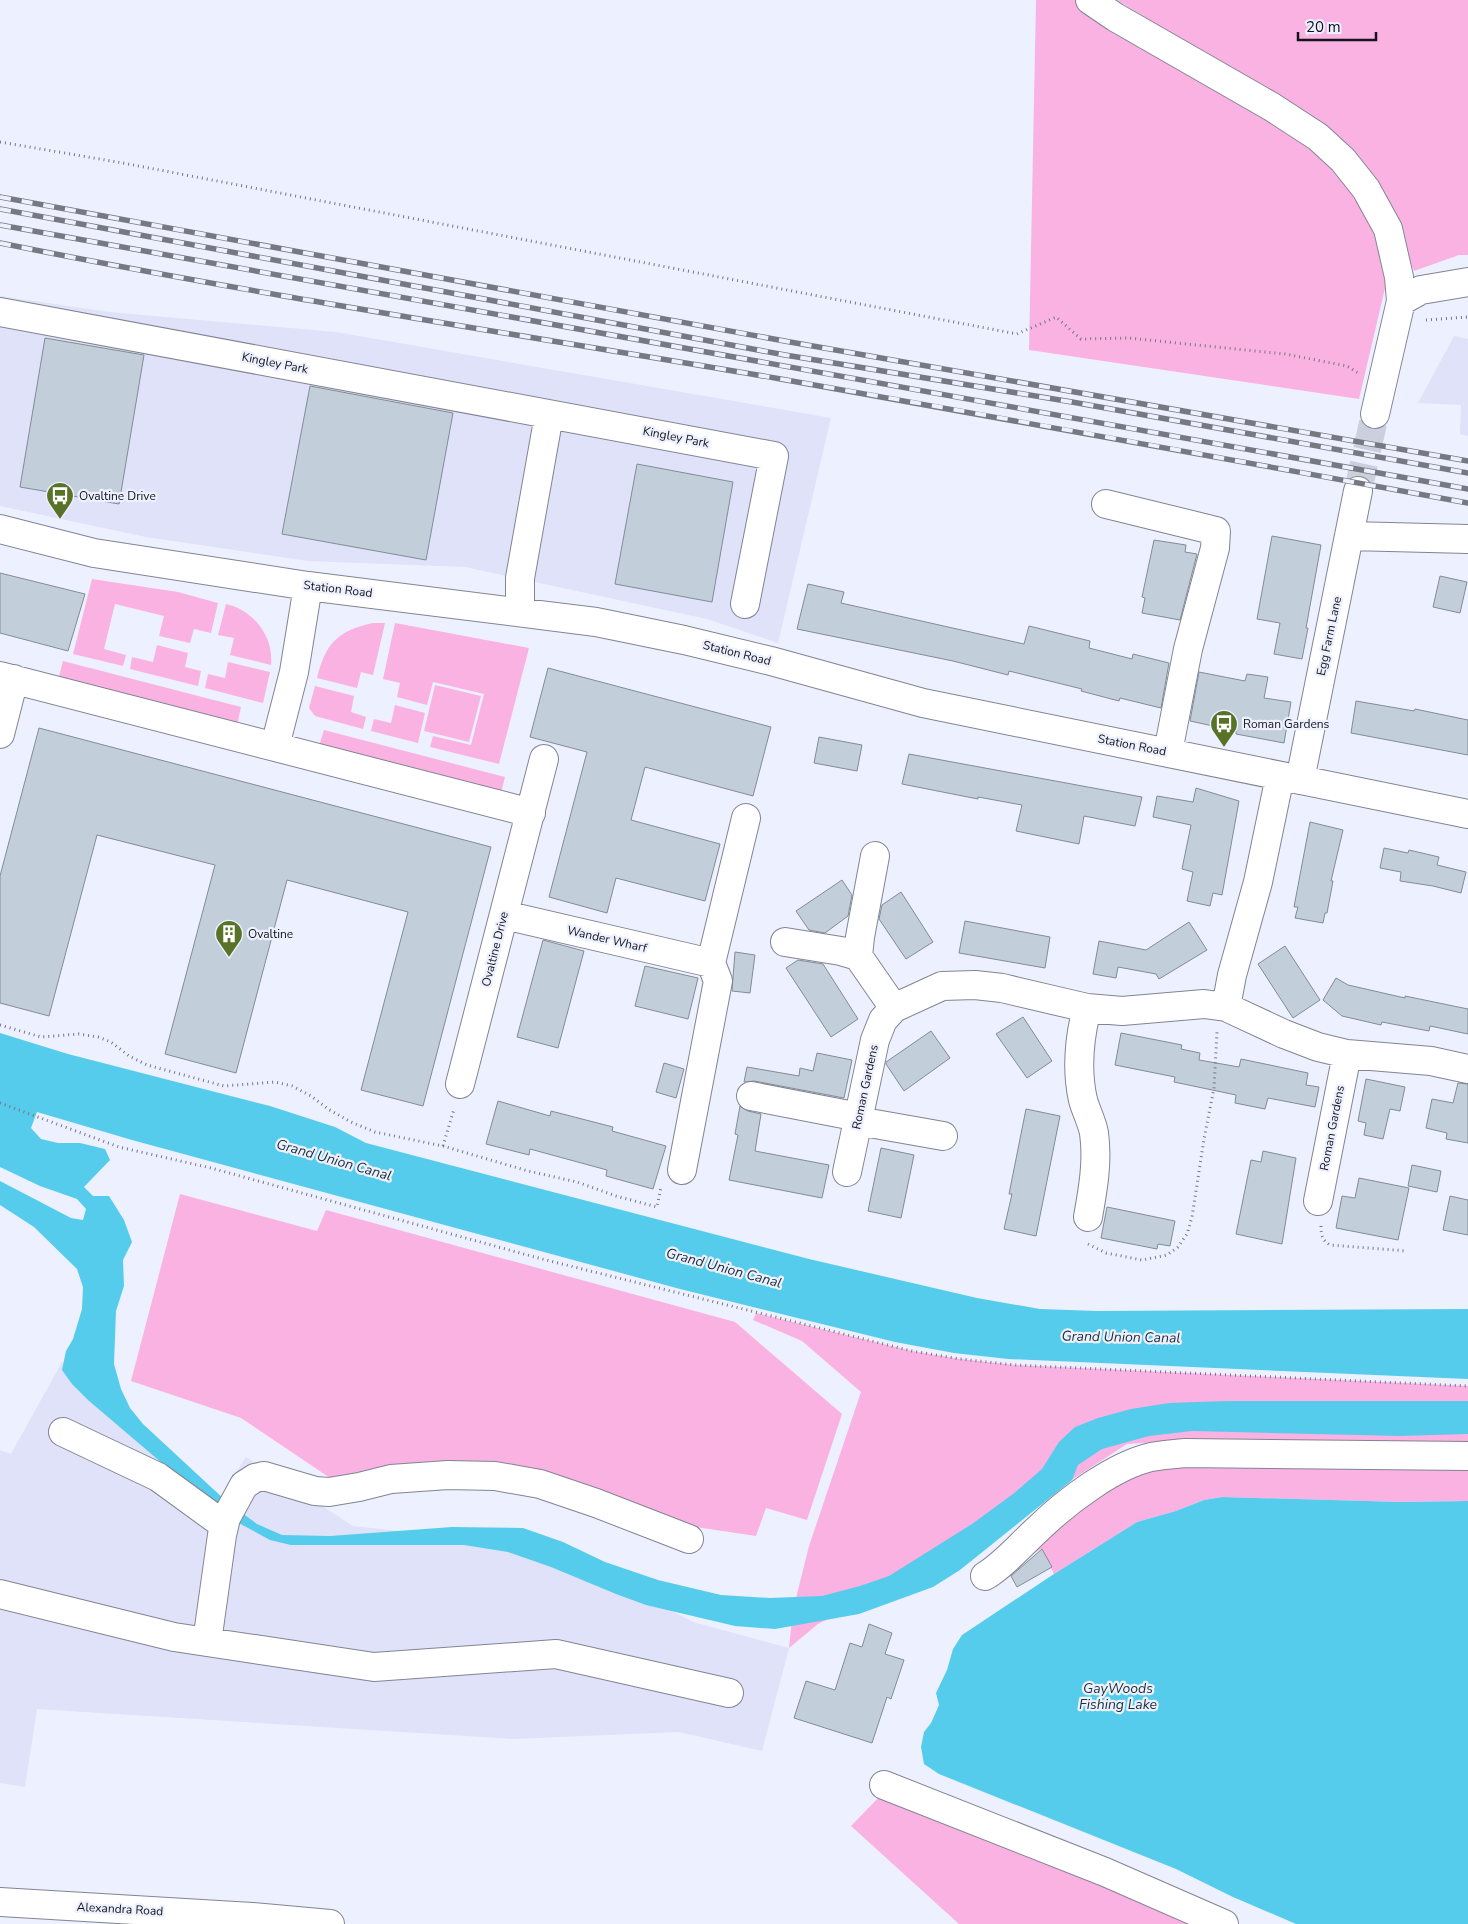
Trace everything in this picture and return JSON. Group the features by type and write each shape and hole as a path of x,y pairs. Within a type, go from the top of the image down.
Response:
{"street":[{"path":"1090,0 1115,17 1280,112 1318,137 1343,160 1366,189 1388,229 1399,277 1401,301 1378,402"},
{"path":"1401,301 1421,290 1468,282"},
{"name":"Kingley Park","path":"0,312 549,415 776,446 745,604"},
{"path":"520,612 520,578 549,415"},
{"name":"Egg Farm Lane","path":"1290,778 1350,536 1358,491"},
{"path":"1106,504 1216,531 1215,548 1188,649 1168,752"},
{"name":"Station Road","path":"0,529 94,553 308,586 596,622 684,640 771,661 923,703 1468,814"},
{"path":"1350,536 1468,539"},
{"path":"275,746 294,672 308,586"},
{"path":"0,734 7,678 530,813"},
{"name":"Ovaltine Drive","path":"460,1084 544,759"},
{"path":"1223,1006 1290,778"},
{"path":"682,1170 718,981 711,963 746,818"},
{"path":"858,956 875,856"},
{"name":"Wander Wharf","path":"504,915 711,963"},
{"path":"785,942 841,951 858,956 894,1008 942,986 974,984 1002,988 1086,1008 1122,1011 1204,1004 1223,1006 1284,1034 1318,1047 1347,1054 1431,1061 1468,1068"},
{"name":"Roman Gardens","path":"848,1172 875,1040 883,1020 894,1008"},
{"path":"1086,1008 1081,1030 1078,1069 1084,1101 1094,1132 1096,1161 1088,1217"},
{"name":"Roman Gardens","path":"1318,1201 1347,1054"},
{"path":"751,1096 943,1136"},
{"path":"63,1432 158,1477 228,1515"},
{"path":"985,1576 995,1570 1040,1526 1086,1490 1120,1468 1150,1457 1185,1453 1468,1456"},
{"path":"207,1642 228,1515 244,1485 255,1478 264,1476 316,1491 329,1492 391,1479 448,1475 495,1476 540,1484 596,1503 689,1539"},
{"path":"0,1594 174,1637 374,1667 556,1654 729,1692"},
{"path":"884,1785 1105,1872 1224,1924"},
{"name":"Alexandra Road","path":"0,1902 330,1924"}],"path":[{"path":"0,142 132,165 1017,334 1056,317 1081,339 1128,338 1285,354 1347,366 1378,402"},
{"path":"1393,339 1429,319 1468,317"},
{"path":"1088,1217 1076,1222 1077,1234 1094,1248 1142,1260 1167,1255 1178,1247 1187,1234 1192,1217 1214,1088 1217,1028 1223,1006"},
{"path":"0,1025 41,1037 80,1034 98,1037 111,1042 129,1056 147,1065 224,1086 275,1082 292,1086 311,1096 336,1114 375,1132 443,1146 519,1169 577,1182 616,1196 657,1206 664,1176 682,1170"},
{"path":"443,1146 460,1084"},
{"path":"0,1103 119,1147 210,1168 542,1259 912,1351 1015,1365 1468,1386"},
{"path":"1318,1201 1321,1235 1324,1241 1330,1245 1408,1251"}],"shaded area":[{"path":"1036,0 1080,0 1317,146 1379,229 1386,284 1359,399 1029,350"},
{"path":"1117,0 1468,0 1468,255 1459,255 1414,271 1393,218 1362,160 1332,132"},
{"path":"0,296 109,312 336,332 831,418 778,643 707,619 465,567 308,561 146,537 0,506"},
{"path":"1454,336 1468,339 1468,436 1460,434 1461,405 1418,403"},
{"path":"92,579 178,592 218,603 211,633 194,629 190,643 159,636 164,616 115,604 104,649 126,655 123,666 73,654"},
{"path":"226,604 245,612 260,626 269,644 271,665 230,655 234,638 218,635"},
{"path":"373,623 385,623 373,675 361,672 357,688 317,678 324,656 335,640 350,630"},
{"path":"395,623 529,648 499,764 430,747 433,736 471,745 484,694 433,682 427,705 397,697 400,683 383,679"},
{"path":"157,645 188,653 185,667 201,671 198,686 130,669 132,657 153,662"},
{"path":"63,661 241,707 237,726 58,680"},
{"path":"228,662 270,672 263,703 205,688 208,674 225,678"},
{"path":"435,685 481,696 469,742 424,731"},
{"path":"315,686 354,696 351,712 366,717 363,729 315,716 309,708"},
{"path":"395,705 425,713 418,743 371,731 374,719 391,723"},
{"path":"324,730 505,777 501,793 319,746"},
{"path":"180,1194 317,1231 326,1210 735,1322 842,1414 807,1520 766,1508 756,1536 689,1526 460,1477 342,1486 241,1418 131,1381"},
{"path":"756,1313 912,1351 1015,1365 1468,1386 1468,1445 1194,1440 1127,1444 939,1566 818,1624 789,1648 793,1610 809,1546 861,1392 802,1341 753,1320"},
{"path":"62,1362 221,1496 246,1457 353,1526 550,1547 693,1622 789,1648 762,1751 679,1732 513,1739 37,1709 25,1787 0,1783 0,1450 11,1454"},
{"path":"1468,1462 1468,1501 1401,1502 1222,1497 1204,1500 1176,1511 1137,1522 1054,1574 1041,1549 1007,1569 1089,1497 1152,1466"},
{"path":"879,1797 1207,1924 959,1924 851,1826"}],"water":[{"name":"Grand Union Canal","path":"0,1033 68,1054 270,1106 335,1127 366,1143 809,1259 977,1298 1040,1309 1097,1311 1468,1309 1468,1379 1008,1359 954,1353 895,1342 680,1289 132,1140 37,1112 31,1128 41,1139 58,1143 80,1143 105,1149 110,1160 84,1187 93,1196 109,1196 124,1220 132,1242 123,1260 124,1286 116,1311 114,1364 121,1389 130,1408 143,1424 225,1500 257,1524 282,1535 330,1536 452,1527 523,1528 563,1542 605,1562 658,1580 721,1595 770,1598 822,1596 889,1576 972,1524 1013,1494 1042,1469 1059,1442 1075,1427 1098,1418 1131,1409 1169,1403 1227,1401 1468,1401 1468,1434 1400,1436 1192,1431 1149,1436 1102,1449 1078,1465 1072,1480 960,1570 933,1587 859,1614 775,1629 735,1626 646,1605 508,1552 464,1545 291,1545 270,1540 237,1522 203,1498 88,1400 72,1384 62,1370 66,1351 73,1339 82,1309 83,1287 77,1269 34,1227 0,1205 0,1181 71,1218 83,1220 86,1209 77,1199 40,1186 0,1167"},
{"name":"GayWoods Fishing Lake","path":"1222,1497 1401,1502 1468,1501 1468,1924 1296,1924 1233,1897 1176,1869 939,1774 924,1764 921,1747 924,1732 931,1723 939,1705 936,1693 947,1670 953,1649 962,1635 1137,1522 1176,1511 1204,1500"}],"building":[{"path":"45,338 144,355 119,504 20,487"},
{"path":"310,386 453,413 426,560 282,534"},
{"path":"637,464 733,482 712,602 615,584"},
{"path":"1272,536 1321,545 1302,659 1274,654 1280,623 1257,619"},
{"path":"1154,540 1186,545 1185,552 1197,554 1180,620 1142,613 1145,598 1142,597"},
{"path":"0,573 85,594 68,651 0,633"},
{"path":"1440,576 1467,582 1460,613 1433,607"},
{"path":"808,584 844,592 841,603 1024,644 1029,626 1090,641 1089,648 1132,659 1133,654 1169,663 1161,708 1120,698 1119,701 1081,691 1082,689 1009,671 1008,675 953,661 797,629"},
{"path":"548,668 771,727 753,796 645,767 631,820 720,844 705,901 616,878 607,913 549,897 587,752 530,737"},
{"path":"1199,672 1245,681 1247,674 1268,677 1264,698 1291,702 1284,743 1236,734 1236,731 1190,721"},
{"path":"1356,701 1414,711 1415,709 1468,720 1468,755 1351,733"},
{"name":"Ovaltine","path":"39,728 491,847 423,1106 361,1090 408,912 287,880 236,1073 165,1054 215,865 97,835 49,1016 0,1003 0,876"},
{"path":"819,737 862,745 857,771 814,763"},
{"path":"909,754 1142,797 1135,826 1084,816 1079,844 1016,831 1022,805 978,797 978,799 902,784"},
{"path":"1196,788 1239,801 1222,895 1213,893 1210,906 1187,901 1193,872 1182,869 1191,825 1153,817 1157,796 1193,802"},
{"path":"1310,822 1343,830 1331,881 1333,881 1327,913 1325,913 1323,923 1295,918 1298,907 1294,907"},
{"path":"1384,848 1408,853 1409,850 1439,857 1437,865 1466,872 1461,893 1400,881 1401,872 1380,868"},
{"path":"842,880 852,895 848,916 825,933 809,930 796,911"},
{"path":"901,892 933,942 906,959 879,919 882,905"},
{"path":"965,921 1050,937 1045,968 959,953"},
{"path":"1189,922 1207,950 1159,979 1156,974 1118,967 1116,978 1093,974 1099,941 1146,950"},
{"path":"543,940 584,951 558,1048 517,1037"},
{"path":"1285,946 1320,1000 1293,1018 1258,964"},
{"path":"735,952 755,955 750,993 732,991"},
{"path":"798,960 823,964 858,1019 831,1037 786,968"},
{"path":"645,966 698,978 688,1019 635,1006"},
{"path":"1336,978 1348,985 1405,998 1405,996 1468,1009 1468,1034 1430,1026 1429,1031 1382,1022 1381,1025 1342,1016 1323,1000"},
{"path":"1023,1017 1052,1061 1027,1078 996,1034"},
{"path":"931,1031 950,1058 904,1091 886,1062"},
{"path":"1121,1033 1182,1045 1181,1049 1200,1053 1199,1060 1239,1067 1241,1059 1308,1073 1306,1085 1319,1087 1315,1107 1268,1098 1265,1109 1235,1103 1236,1095 1174,1082 1175,1077 1115,1065"},
{"path":"817,1053 852,1060 844,1098 754,1081 744,1082 747,1067 799,1076 800,1068 813,1071"},
{"path":"664,1063 684,1069 676,1098 656,1092"},
{"path":"1366,1079 1405,1087 1400,1111 1390,1109 1383,1139 1364,1135 1366,1123 1358,1121"},
{"path":"1458,1083 1468,1084 1468,1143 1446,1139 1447,1133 1426,1128 1432,1099 1453,1103"},
{"path":"498,1101 550,1116 551,1111 613,1127 612,1131 666,1146 653,1189 606,1176 607,1170 530,1149 529,1155 486,1144"},
{"path":"740,1106 748,1111 761,1114 755,1151 829,1165 822,1198 729,1180 738,1135 735,1134"},
{"path":"1026,1109 1060,1116 1036,1236 1004,1229 1012,1194 1009,1194"},
{"path":"881,1148 914,1155 901,1218 868,1211"},
{"path":"1263,1151 1296,1158 1282,1244 1236,1234 1251,1160 1261,1162"},
{"path":"1412,1165 1441,1171 1437,1192 1408,1186"},
{"path":"1359,1178 1409,1188 1398,1240 1336,1228 1342,1196 1355,1198"},
{"path":"1450,1196 1468,1200 1468,1235 1443,1230"},
{"path":"1107,1207 1175,1221 1170,1246 1158,1244 1157,1249 1101,1238"},
{"path":"1042,1549 1052,1567 1017,1587 1011,1576"},
{"path":"869,1624 892,1633 885,1654 904,1660 891,1699 887,1697 872,1743 794,1718 806,1681 835,1690 850,1643 862,1647"}],"tunnel":[{"path":"1358,491 1375,414"}],"railway":[{"path":"0,197 790,342 1468,461"},
{"path":"0,209 785,355 1072,402 1468,473"},
{"path":"0,225 1468,489"},
{"path":"0,243 193,280 862,393 1468,503"}],"place":[{"name":"Ovaltine Drive","path":"60,520"},
{"name":"Roman Gardens","path":"1224,748"},
{"name":"Ovaltine","path":"229,958"}]}
